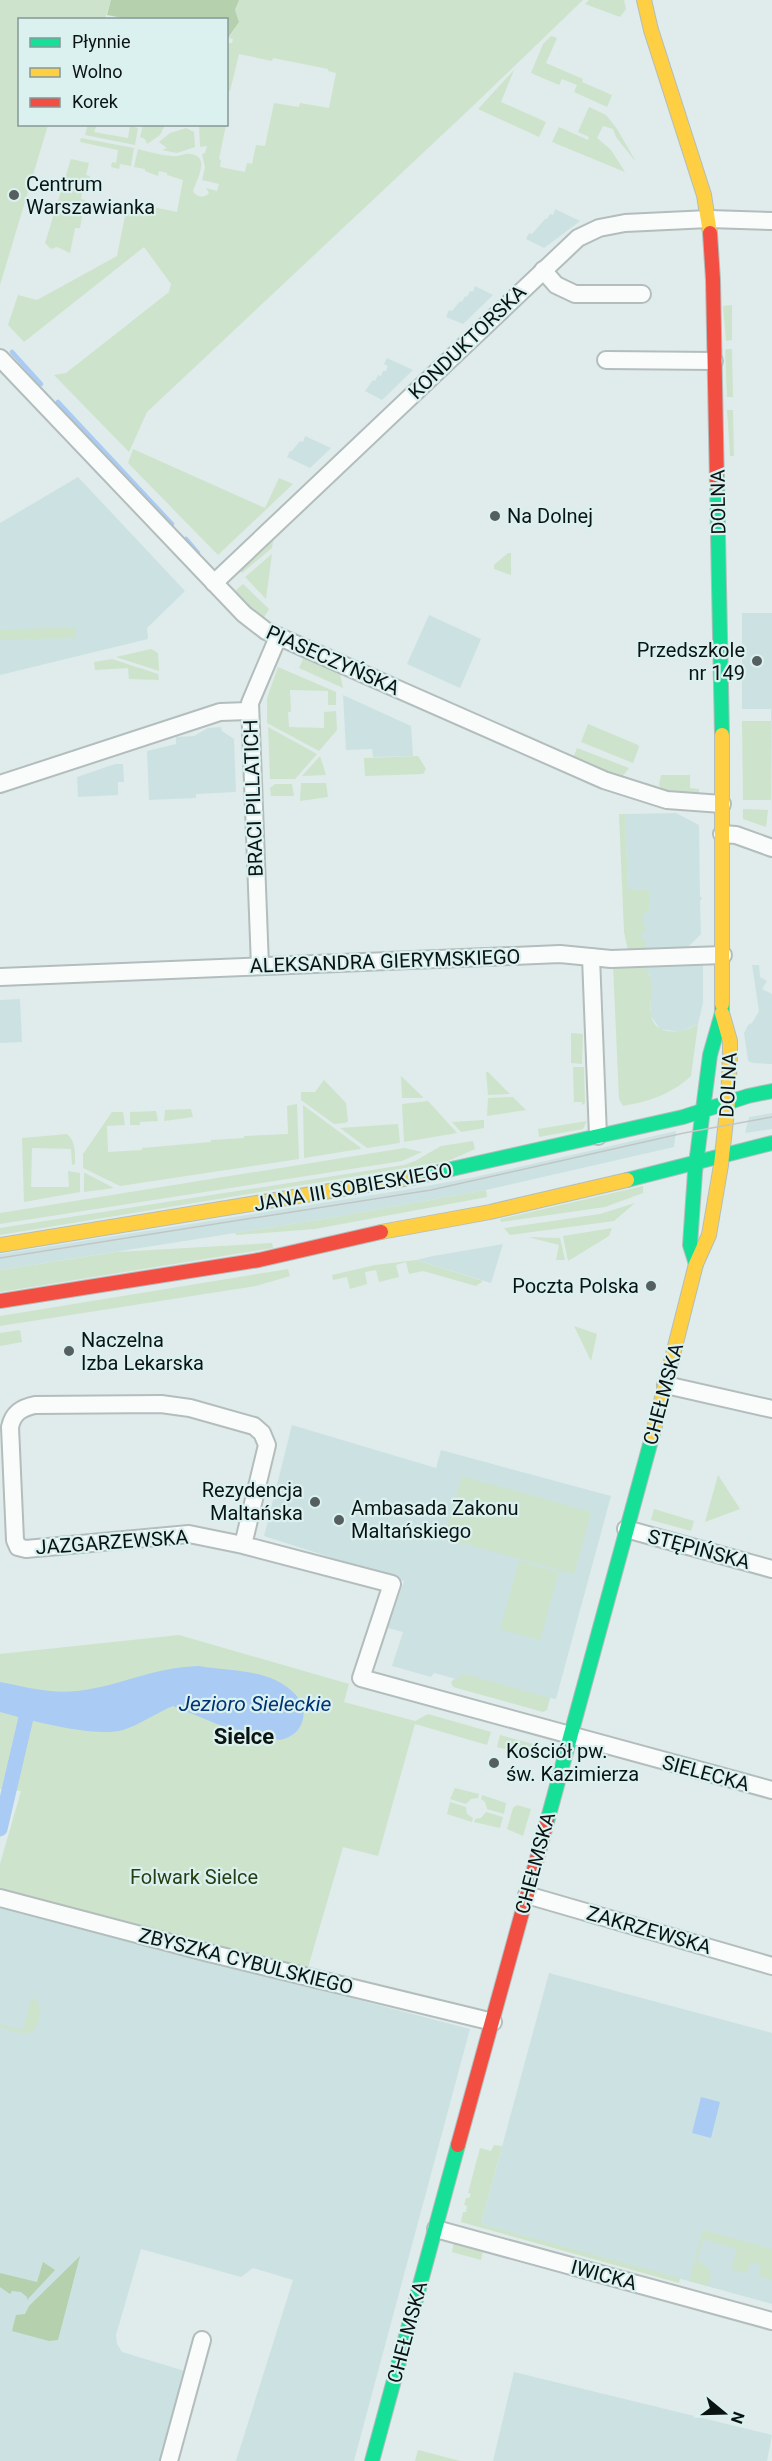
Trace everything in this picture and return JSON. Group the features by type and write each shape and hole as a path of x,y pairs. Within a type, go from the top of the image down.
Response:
{"street":[{"name":"DOLNA","path":"644,0 651,30 704,195 709,219 719,523 723,955 722,1013 712,1044 702,1111"},
{"name":"KONDUKTORSKA","path":"213,583 573,242 599,228 625,223 709,219 772,221"},
{"path":"543,270 556,285 574,294 642,294"},
{"name":"PIASECZYŃSKA","path":"0,358 213,583 253,622 278,637 598,777 667,800 722,804"},
{"path":"606,360 714,361"},
{"name":"BRACI PILLATICH","path":"260,966 249,711 251,697 278,637"},
{"path":"0,784 211,714 249,711"},
{"path":"722,834 738,836 772,848"},
{"name":"ALEKSANDRA GIERYMSKIEGO","path":"0,977 560,954 611,958 723,955"},
{"path":"591,957 598,1136"},
{"name":"DOLNA","path":"721,1157 728,1102 730,1041 722,1013"},
{"name":"JANA III SOBIESKIEGO","path":"0,1245 395,1182 702,1111 772,1091"},
{"name":"CHEŁMSKA","path":"696,1264 690,1245 702,1111"},
{"path":"0,1301 259,1260 388,1230 490,1212 696,1164 772,1143"},
{"name":"CHEŁMSKA","path":"372,2461 666,1384 696,1264 709,1235 721,1157"},
{"path":"666,1384 772,1409"},
{"name":"JAZGARZEWSKA","path":"243,1545 267,1444 262,1433 254,1426 190,1408 162,1404 34,1405 24,1407 11,1419 14,1529 18,1547 26,1549 189,1534 243,1545 392,1584 361,1678 570,1736"},
{"name":"STĘPIŃSKA","path":"626,1529 772,1569"},
{"name":"SIELECKA","path":"570,1736 772,1790"},
{"name":"ZAKRZEWSKA","path":"527,1895 772,1965"},
{"name":"ZBYSZKA CYBULSKIEGO","path":"0,1898 249,1963 493,2022"},
{"name":"IWICKA","path":"436,2229 772,2321"},
{"path":"169,2461 202,2340"}],"shaded area":[{"path":"555,209 580,221 544,248 526,239 529,233 532,234 550,214 553,215"},
{"path":"475,286 493,295 463,324 446,317 449,310 452,311 460,301 462,302 470,291 473,292"},
{"path":"387,358 413,370 382,400 365,391 378,375 381,376 383,371 386,371 388,366 384,364"},
{"path":"305,436 331,448 310,468 287,457 300,441 303,442"},
{"path":"78,477 185,591 147,628 148,639 0,675 0,523"},
{"name":"Przedszkole nr 149","path":"742,613 772,613 772,829 771,709 742,709"},
{"path":"429,615 481,639 460,688 407,664"},
{"path":"343,695 411,726 413,756 373,757 372,749 346,750"},
{"path":"221,727 222,731 234,739 236,792 196,794 196,798 149,800 147,751 176,744 176,737 194,736 208,728"},
{"path":"115,764 123,764 124,782 118,782 118,795 78,797 77,777"},
{"path":"676,813 699,825 701,934 687,948 630,950 625,814"},
{"path":"703,961 703,1003 698,1024 680,1032 660,1029 651,1016 650,975 640,964"},
{"path":"752,965 759,965 760,977 767,981 762,989 772,994 772,1064 748,1061 744,1033 759,1011"},
{"path":"20,999 22,1042 0,1043 0,1000"},
{"path":"772,1113 772,1129 745,1133 749,1117"},
{"path":"676,1131 674,1147 486,1190 330,1218 0,1270 0,1254 410,1189 475,1177"},
{"path":"503,1244 491,1283 416,1260 433,1256"},
{"path":"292,1425 436,1468 441,1450 611,1496 556,1699 550,1698 548,1704 434,1673 431,1677 392,1666 403,1632 388,1628 404,1581 264,1536"},
{"path":"0,1906 470,2029 354,2461 236,2461 293,2280 253,2268 241,2277 141,2249 116,2335 117,2344 122,2352 185,2371 161,2461 0,2461"},
{"path":"549,1973 772,2033 772,2304 481,2224"},
{"path":"514,2372 772,2435 767,2461 493,2461"}],"green space":[{"name":"Centrum Warszawianka","path":"0,0 111,0 105,18 18,18 18,126 48,126 0,285"},
{"path":"111,0 239,0 235,10 239,22 228,38 228,18 123,18 107,15"},
{"path":"239,0 583,0 147,412 129,452 54,375 66,373 169,292 171,284 144,247 24,342 8,325 18,295 37,300 117,256 126,211 146,215 148,206 177,212 183,180 167,175 167,173 159,171 158,176 145,169 134,167 138,149 168,156 189,154 197,156 201,170 193,191 196,195 203,197 209,193 206,188 217,191 219,184 202,180 205,167 202,154 205,153 207,146 200,147 199,126 226,126 219,159 221,160 220,167 245,172 247,163 252,164 256,145 265,146 274,103 299,107 300,103 329,108 336,73 328,69 273,58 272,61 239,54 230,91 228,90 228,43 232,43 233,39 229,38 239,22 235,10"},
{"path":"589,0 624,0 626,9 620,17 585,4"},
{"path":"551,36 557,38 546,63 612,95 607,107 574,92 577,85 562,79 559,85 531,73 543,44"},
{"path":"514,70 501,102 546,122 539,137 478,109"},
{"path":"589,107 606,115 636,162 616,137 613,129 603,126 597,138 611,150 625,172 552,142 559,127 588,140 589,137 578,132"},
{"path":"87,126 97,126 94,132 128,138 130,126 138,128 135,145 85,135"},
{"path":"143,126 164,126 160,135 147,144 145,139 140,137"},
{"path":"186,128 194,132 195,147 177,153 162,150 167,148 159,142 170,133"},
{"path":"81,138 134,148 131,166 120,164 119,169 111,167 112,162 116,163 118,150 80,142"},
{"path":"71,159 89,163 86,175 90,176 88,187 83,187 81,199 85,200 80,228 75,228 70,253 57,247 51,249 45,243"},
{"path":"732,305 732,340 726,341 723,306"},
{"path":"732,349 733,397 727,397 725,350"},
{"path":"727,410 733,410 734,456 730,456"},
{"path":"133,449 265,508 279,478 293,484 218,555 128,463"},
{"path":"274,536 272,548 242,573 238,569"},
{"path":"511,553 511,575 494,569 494,565"},
{"path":"272,554 266,599 245,577"},
{"path":"243,584 269,609 263,619 233,593"},
{"path":"76,627 76,638 0,640 0,630"},
{"path":"151,649 158,653 159,671 116,657"},
{"path":"304,657 340,674 343,688 299,668"},
{"path":"112,659 158,674 159,680 129,679 128,668 95,670 94,662"},
{"path":"278,667 336,692 336,705 328,705 328,691 290,690 289,727 324,728 324,712 336,711 337,730 319,751 267,723 267,698"},
{"path":"742,721 771,721 771,800 743,800"},
{"path":"588,724 638,745 633,763 581,742"},
{"path":"268,727 317,754 295,779 270,779"},
{"path":"577,748 629,768 622,777 573,758"},
{"path":"320,756 326,775 302,776"},
{"path":"418,756 426,769 423,774 365,776 364,758"},
{"path":"661,775 690,775 690,788 699,789 699,793 662,790 659,785"},
{"path":"301,783 326,783 328,797 300,801"},
{"path":"275,784 292,784 294,796 271,796 270,788"},
{"path":"743,809 768,810 766,827 743,819"},
{"path":"619,814 625,814 628,890 649,890 649,911 646,911 642,919 646,931 642,932 642,940 646,940 646,949 628,950 624,932"},
{"path":"640,964 649,974 651,1015 659,1028 679,1031 698,1024 691,1076 659,1096 623,1106 619,1099 613,965"},
{"path":"571,1033 583,1034 582,1064 571,1063"},
{"path":"573,1067 584,1067 585,1103 582,1105 582,1102 574,1102 574,1106"},
{"path":"486,1072 488,1072 510,1094 488,1095"},
{"path":"401,1076 423,1097 423,1098 402,1098"},
{"path":"324,1080 346,1103 348,1121 345,1123 334,1124 301,1100 301,1092 315,1092"},
{"path":"513,1097 526,1110 487,1116 488,1098"},
{"path":"428,1101 457,1133 404,1142 402,1104"},
{"path":"297,1104 299,1159 120,1186 83,1168 83,1154 112,1112 123,1112 125,1125 107,1126 108,1152 211,1142 211,1140 244,1138 244,1136 288,1134 287,1106"},
{"path":"303,1105 361,1148 304,1158"},
{"path":"191,1109 193,1117 164,1121 165,1110"},
{"path":"156,1111 158,1121 130,1125 130,1112"},
{"path":"484,1120 484,1128 461,1132 452,1122"},
{"path":"587,1121 583,1129 539,1137 538,1129"},
{"path":"398,1124 400,1143 367,1148 340,1128"},
{"path":"67,1134 73,1144 75,1164 72,1165 71,1149 32,1148 31,1187 69,1187 68,1171 80,1173 80,1192 24,1202 22,1138"},
{"path":"473,1141 475,1149 448,1161 0,1235 0,1228 404,1165 441,1146"},
{"path":"404,1148 422,1152 402,1161 0,1224 0,1213"},
{"path":"85,1173 114,1188 84,1192"},
{"path":"643,1186 643,1193 605,1207 501,1222 500,1219"},
{"path":"486,1190 487,1197 315,1229 236,1235 235,1233 330,1218"},
{"path":"635,1203 614,1221 510,1235 504,1228 600,1214"},
{"path":"612,1228 609,1236 568,1261 563,1236"},
{"path":"528,1237 560,1238 565,1260 556,1260 559,1245"},
{"path":"272,1243 273,1248 0,1292 0,1270 116,1252"},
{"path":"416,1260 483,1281 476,1286 423,1271 409,1274 406,1262 396,1265 399,1277 379,1282 376,1270 365,1272 367,1284 350,1289 347,1277 333,1280 332,1275 375,1265"},
{"path":"288,1269 290,1276 256,1286 0,1326 0,1316"},
{"path":"574,1326 597,1334 591,1361"},
{"path":"20,1330 22,1342 0,1346 0,1333"},
{"path":"718,1475 740,1509 705,1522"},
{"path":"462,1476 591,1512 574,1574 444,1538"},
{"path":"654,1509 694,1521 691,1531 651,1520"},
{"path":"519,1561 559,1572 540,1640 500,1629"},
{"name":"Folwark Sielce","path":"179,1635 349,1684 344,1702 415,1721 428,1714 491,1732 487,1745 415,1724 378,1856 343,1847 307,1971 0,1895 0,1864 21,1791 0,1789 0,1654"},
{"path":"461,1673 550,1698 547,1710 543,1712 453,1687 451,1682 454,1679 460,1679"},
{"path":"500,1735 537,1745 534,1757 497,1747"},
{"path":"455,1788 479,1794 478,1798 471,1799 466,1804 450,1799"},
{"path":"482,1795 506,1803 504,1814 487,1809 485,1802 481,1799"},
{"path":"450,1802 466,1807 467,1814 473,1818 472,1822 447,1814"},
{"path":"517,1805 531,1809 523,1836 507,1829 513,1808"},
{"path":"486,1812 503,1817 500,1828 474,1822"},
{"path":"32,1997 39,2004 40,2009 35,2029 22,2033 0,2027 0,2024 23,2030"},
{"path":"494,2145 502,2146 481,2224 680,2278 679,2283 461,2222 463,2212 466,2212 467,2206 464,2205 466,2198 469,2198 471,2194 468,2193 480,2148 491,2151"},
{"path":"703,2230 772,2249 772,2280 758,2276 761,2265 751,2262 747,2273 731,2269 737,2249 703,2239 697,2261 703,2264 703,2267 712,2269 709,2270 711,2273 708,2286 689,2281"},
{"path":"454,2241 484,2248 481,2260 452,2252"},
{"path":"80,2256 58,2340 49,2341 12,2331 16,2315 25,2314 29,2306"},
{"path":"43,2262 55,2270 27,2300 21,2292 12,2291 10,2294 0,2287 0,2273 37,2282"},
{"path":"403,2446 460,2461 415,2461 418,2450"}],"water":[{"name":"Jezioro Sieleckie","path":"199,1666 250,1672 274,1679 295,1694 299,1700 304,1712 300,1727 292,1735 280,1740 222,1726 173,1706 123,1730 96,1732 62,1727 0,1712 0,1682 48,1691 67,1692 93,1689 182,1667"},
{"path":"701,2097 720,2102 711,2138 692,2133"}],"waterway":[{"path":"12,352 41,384"},
{"path":"58,402 172,524"},
{"path":"186,539 198,553"},
{"path":"0,1697 29,1705 0,1829"}],"tram line":[{"path":"0,1258 431,1190 684,1133 772,1117"}],"traffic: fast":[{"path":"717,486 722,735"},
{"path":"696,1264 690,1245 695,1172 710,1055 722,1013 722,1004"},
{"path":"416,1177 683,1117 748,1096 772,1091"},
{"path":"627,1180 772,1143"},
{"path":"547,1822 652,1437"},
{"path":"372,2461 458,2145"}],"traffic: slow":[{"path":"644,0 651,30 704,195 710,233"},
{"path":"722,735 722,1004"},
{"path":"652,1437 696,1264 709,1235 721,1165 728,1102 730,1053 730,1041 722,1013"},
{"path":"0,1245 416,1177"},
{"path":"381,1232 490,1212 627,1180"}],"traffic: jam":[{"path":"710,233 717,486"},
{"path":"0,1301 259,1260 381,1232"},
{"path":"458,2145 547,1822"}],"place":[{"name":"Centrum Warszawianka","path":"14,195"},
{"name":"Na Dolnej","path":"495,516"},
{"name":"Przedszkole nr 149","path":"757,661"},
{"name":"Poczta Polska","path":"651,1286"},
{"name":"Naczelna Izba Lekarska","path":"69,1351"},
{"name":"Rezydencja Maltańska","path":"315,1502"},
{"name":"Ambasada Zakonu Maltańskiego","path":"339,1520"},
{"name":"Kościół pw. św. Kazimierza","path":"494,1763"}],"district":[{"name":"Sielce","path":"244,1736"}]}
